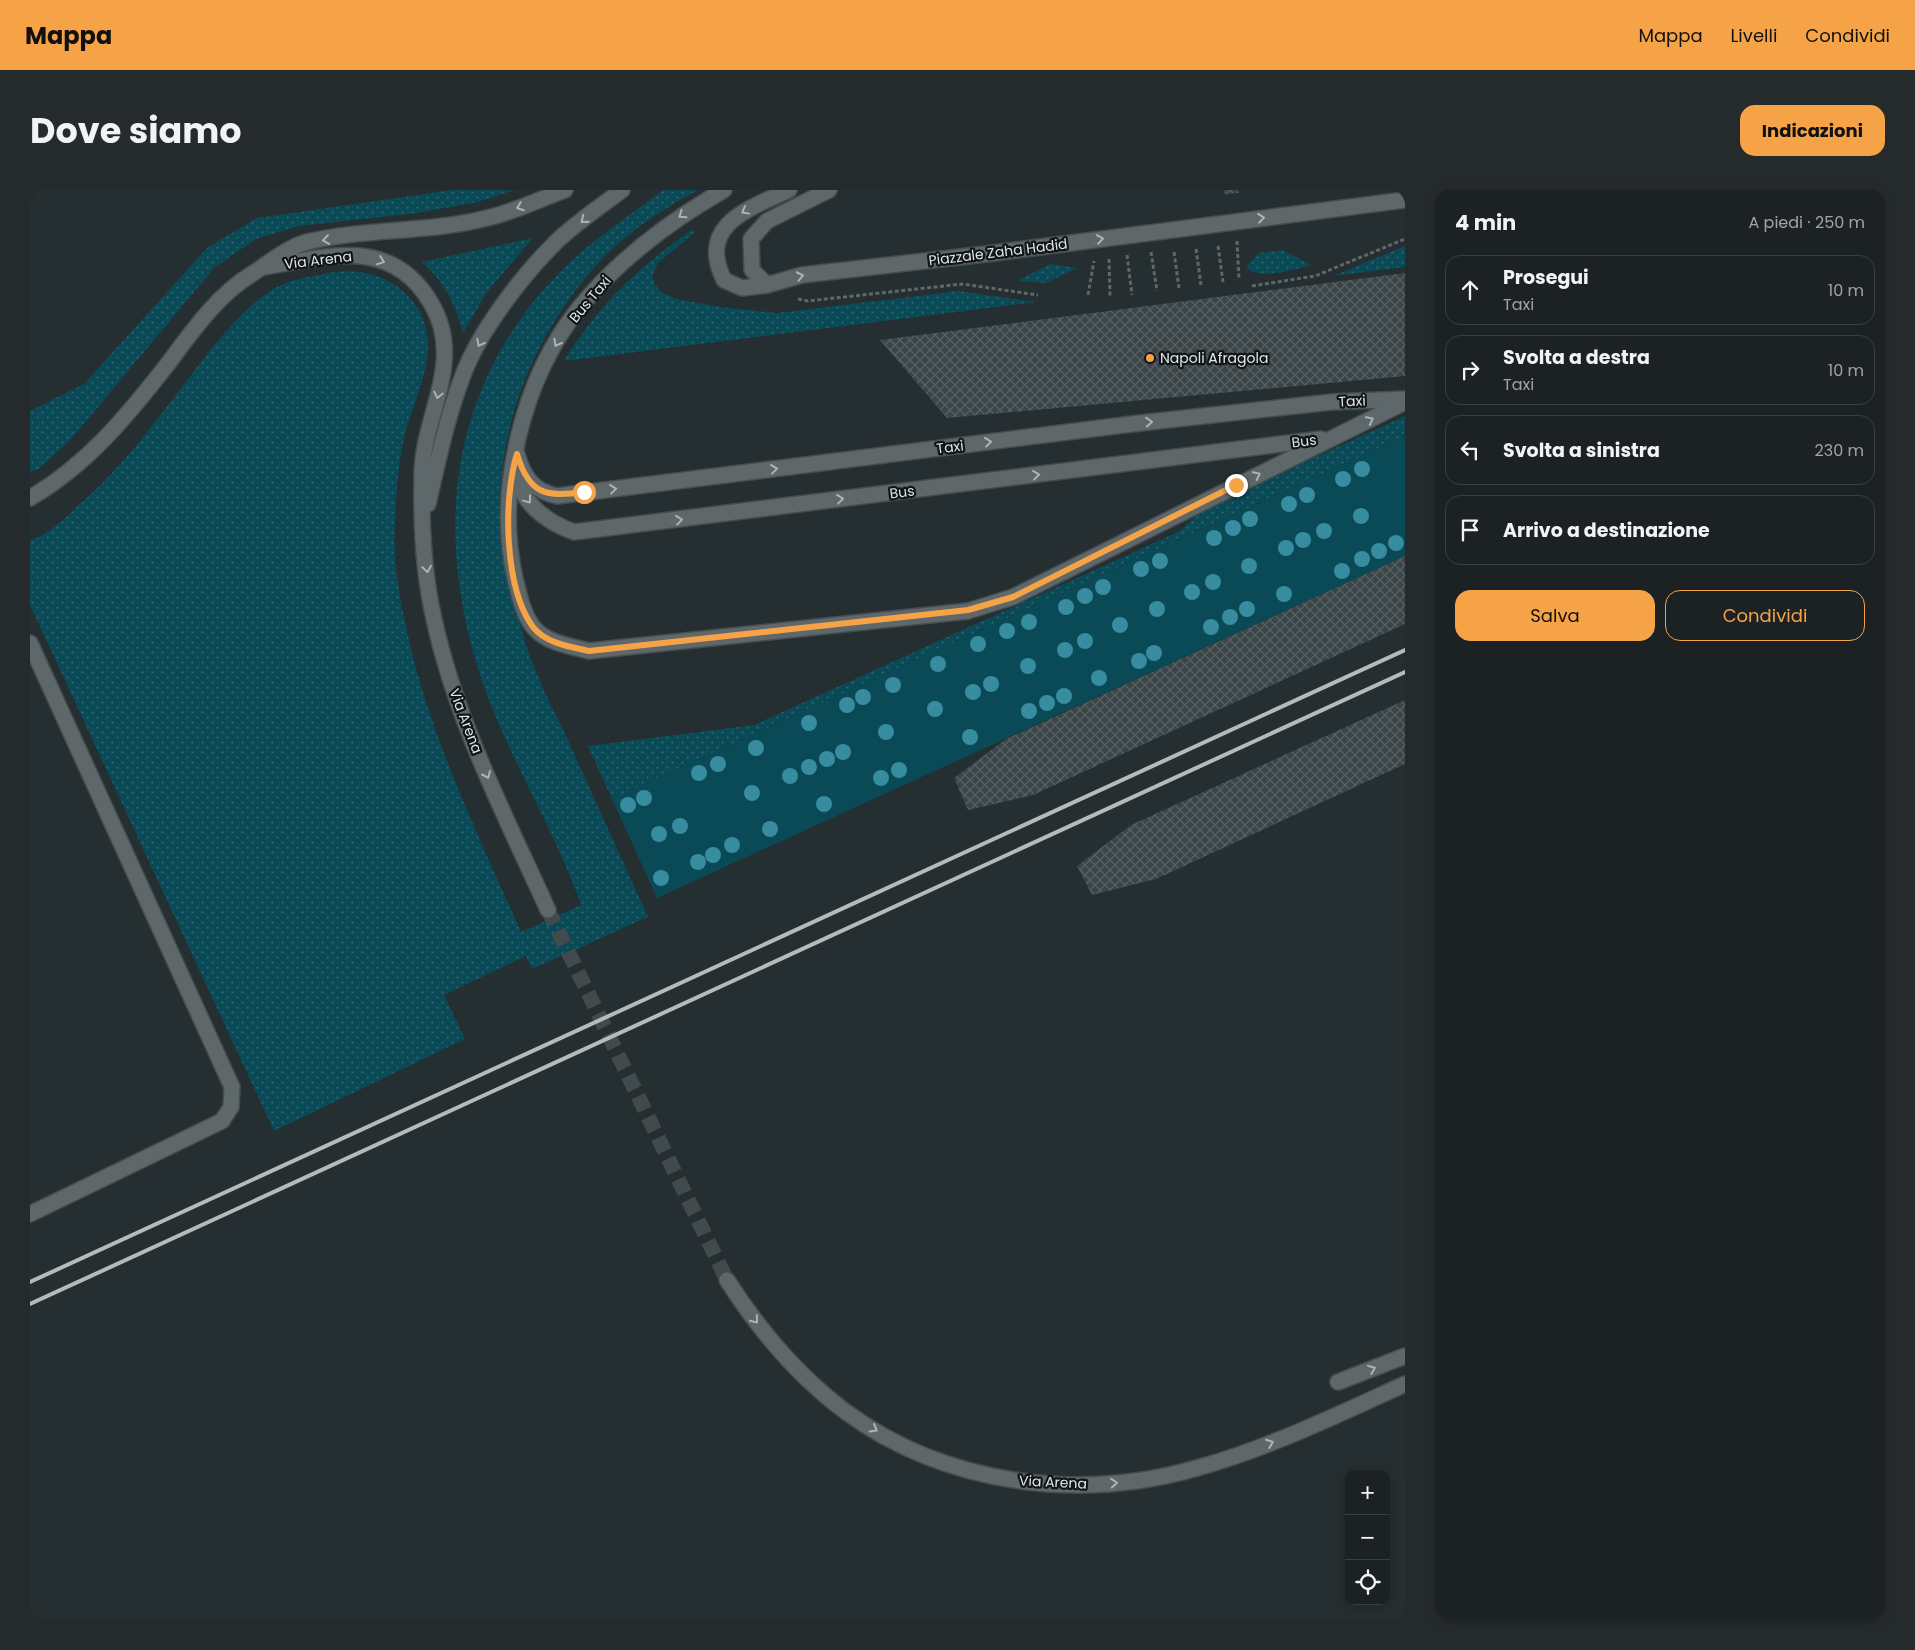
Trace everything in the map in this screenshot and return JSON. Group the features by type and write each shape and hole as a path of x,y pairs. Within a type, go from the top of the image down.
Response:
{"street":[{"name":"Via Arena","path":"30,498 56,482 94,452 145,393 214,307 234,287 281,255 306,242 414,230 488,218 566,190"},
{"name":"Via Arena","path":"422,521 443,436 463,373 484,335 516,284 555,243 622,190"},
{"name":"Bus Taxi","path":"517,454 527,408 537,383 562,333 580,307 610,275 658,233 686,212 724,190"},
{"name":"Piazzale Zaha Hadid","path":"789,190 739,214 721,231 715,250 716,266 724,280 742,288 767,285 802,275 986,254 1405,200"},
{"path":"767,285 752,270 751,239 754,234 767,221 828,190"},
{"name":"Via Arena","path":"264,267 347,254 371,257 402,271 421,289 431,303 444,338 445,363 422,472 423,543 433,617 445,664 469,734 548,910"},
{"name":"Taxi","path":"517,454 521,469 532,484 539,490 557,496 1140,423 1332,402 1405,400"},
{"path":"517,454 510,477 508,523 509,552 521,601 534,628 557,643 589,651 968,610 1013,597 1335,437 1405,400"},
{"name":"Bus","path":"517,454 517,475 524,497 547,518 560,527 574,532 1335,437"},
{"path":"30,643 232,1087 232,1100 231,1108 222,1121 30,1214"},
{"name":"Via Arena","path":"727,1280 746,1310 778,1349 803,1375 846,1412 892,1440 935,1460 981,1474 1034,1484 1090,1485 1145,1480 1196,1468 1316,1425 1405,1384"},
{"path":"1338,1382 1405,1356"}],"path":[{"path":"1236,238 1239,280"},
{"path":"1252,286 1315,276 1405,239"},
{"path":"1217,240 1224,282"},
{"path":"1196,243 1201,285"},
{"path":"1173,246 1179,288"},
{"path":"1150,248 1157,291"},
{"path":"1088,295 1092,267"},
{"path":"1129,268 1132,295"},
{"path":"1109,270 1110,296"},
{"path":"795,299 808,301 962,284 1038,295"}],"shaded area":[{"path":"452,190 515,190 478,202 417,213 299,226 256,239 215,267 73,437 39,469 30,472 30,411 84,384 207,248 257,218"},
{"path":"663,190 698,190 648,221 613,248 579,286 558,316 539,349 524,382 512,418 505,454 501,491 505,556 513,597 528,651 648,917 532,969 526,956 444,995 465,1039 274,1131 30,605 30,541 45,534 57,525 112,474 140,442 220,338 241,315 264,295 289,282 328,273 359,272 387,280 404,292 418,308 425,326 428,343 423,379 405,434 401,457 395,539 397,577 403,614 415,666 427,705 455,782 521,932 581,905 560,852 498,722 487,695 469,638 459,580 455,523 460,468 473,414 494,362 525,312 577,256"},
{"path":"691,230 694,233 658,263 652,276 655,285 662,293 677,299 720,307 777,313 959,291 1036,302 564,361 591,322 620,289 636,273"},
{"path":"533,238 487,292 463,333 448,294 437,278 422,262"},
{"path":"1405,246 1405,267 1333,276"},
{"path":"1283,250 1311,265 1266,274 1251,271 1247,266 1259,253"},
{"path":"1050,264 1078,268 1046,283 1017,281"},
{"path":"1405,416 1405,436 612,799 588,746 754,725 1178,532 1208,506"},
{"path":"1405,436 1405,556 657,898 612,799"}],"building":[{"path":"1224,190 1238,190 1239,193 1224,194"},
{"name":"Napoli Afragola","path":"1405,273 1405,376 947,418 880,340"},
{"path":"1405,556 1405,624 1033,795 968,810 954,778 1006,739"},
{"path":"1405,700 1405,764 1156,879 1092,895 1077,866 1131,825"}],"tunnel":[{"path":"548,910 727,1280"}],"railway":[{"path":"30,1282 1405,650"},
{"path":"30,1304 1405,672"}],"place":[{"name":"Napoli Afragola","path":"1150,358"}],"route":[{"path":"584,492 557,496 539,490 521,469 517,454 510,477 508,504 509,552 521,601 534,628 557,643 589,651 968,610 1013,597 1085,563 1236,485"}]}
